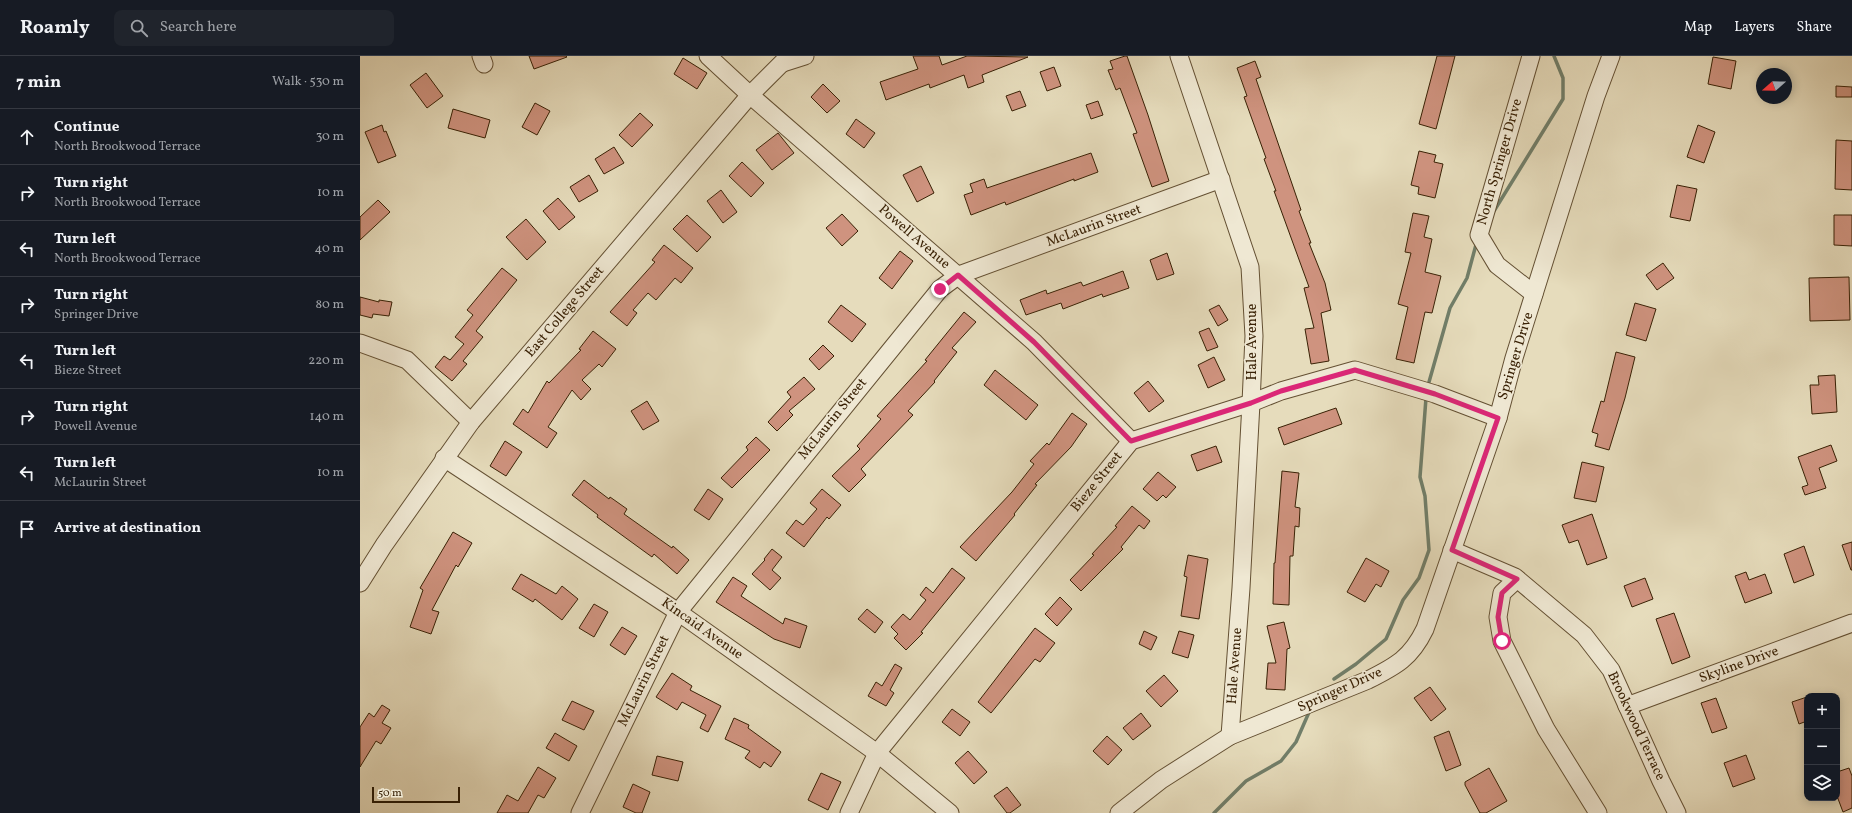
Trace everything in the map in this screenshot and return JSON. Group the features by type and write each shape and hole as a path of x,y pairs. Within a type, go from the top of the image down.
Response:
{"street":[{"name":"Powell Avenue","path":"708,56 750,95 1034,342 1131,441"},
{"path":"786,59 805,56"},
{"name":"Hale Avenue","path":"1179,56 1250,267 1254,336 1241,588 1230,736"},
{"name":"North Springer Drive","path":"1531,56 1479,236 1497,265 1534,294"},
{"name":"Springer Drive","path":"1119,813 1161,780 1230,736 1368,680 1402,660 1416,647 1425,629 1498,418 1514,358 1596,96 1611,56"},
{"name":"East College Street","path":"360,583 384,544 471,422 750,95 786,59"},
{"name":"McLaurin Street","path":"580,813 678,612 897,340 940,289 958,275 1221,179"},
{"path":"360,343 407,360 471,422"},
{"name":"Bieze Street","path":"849,813 877,753 1131,441 1251,403 1281,391 1355,370 1435,394 1498,418"},
{"name":"Kincaid Avenue","path":"444,458 678,612 877,753 950,813"},
{"name":"Brookwood Terrace","path":"1452,550 1517,579 1584,635 1611,670 1677,813"},
{"path":"1517,579 1502,593 1498,617 1502,641 1546,729 1598,813"},
{"name":"Skyline Drive","path":"1627,706 1852,623"}],"building":[{"path":"529,56 566,56 567,57 534,69"},
{"path":"913,56 939,56 942,65 967,56 1028,57 982,75 984,82 968,88 964,75 930,88 929,84 886,100 880,82 918,69"},
{"path":"1127,56 1148,115 1169,181 1152,187 1133,134 1137,133 1120,88 1116,90 1108,70 1113,69 1110,61"},
{"path":"1437,56 1455,56 1436,129 1419,124"},
{"path":"1713,57 1736,61 1731,89 1708,84"},
{"path":"683,58 707,73 697,89 674,74"},
{"path":"1255,61 1261,77 1256,79 1301,210 1299,211 1311,243 1309,243 1325,283 1331,310 1321,313 1329,361 1311,364 1305,329 1314,328 1304,288 1309,287 1274,191 1276,191 1264,159 1266,158 1244,97 1247,96 1237,68"},
{"path":"1054,67 1061,86 1047,91 1040,72"},
{"path":"426,73 443,96 427,108 410,85"},
{"path":"823,84 840,101 827,113 811,97"},
{"path":"1836,86 1852,87 1852,97 1836,97"},
{"path":"1020,91 1026,106 1012,111 1006,96"},
{"path":"1098,101 1103,115 1091,119 1086,105"},
{"path":"535,103 550,111 537,135 522,127"},
{"path":"453,109 490,120 485,138 448,128"},
{"path":"640,113 653,125 632,147 619,135"},
{"path":"856,119 875,133 864,148 846,134"},
{"path":"382,125 396,156 378,163 365,132"},
{"path":"1698,125 1715,132 1704,163 1687,157"},
{"path":"778,133 794,153 772,170 756,150"},
{"path":"1836,140 1852,141 1852,190 1835,189"},
{"path":"614,147 624,163 604,174 595,159"},
{"path":"1419,151 1436,155 1434,162 1443,164 1435,198 1418,194 1419,187 1411,185"},
{"path":"1091,153 1098,172 1074,181 1074,179 1006,205 1005,202 971,215 964,195 973,192 970,184 984,179 987,188"},
{"path":"742,162 764,183 751,197 729,176"},
{"path":"921,166 934,193 917,202 903,175"},
{"path":"589,175 598,191 579,202 570,187"},
{"path":"1677,185 1697,189 1690,221 1670,217"},
{"path":"721,190 737,212 723,223 707,201"},
{"path":"558,198 575,217 559,230 543,211"},
{"path":"378,200 390,212 360,240 360,217"},
{"path":"1413,213 1429,216 1424,237 1432,239 1425,272 1441,276 1432,313 1425,312 1414,363 1396,359 1408,307 1398,304 1411,253 1405,252"},
{"path":"842,214 858,231 842,246 826,228"},
{"path":"687,215 711,237 697,252 673,229"},
{"path":"1834,215 1852,215 1852,246 1834,245"},
{"path":"526,219 546,242 527,260 506,237"},
{"path":"664,245 693,268 681,283 675,278 656,300 648,293 633,310 637,313 627,326 610,312 655,262 652,260"},
{"path":"900,251 913,261 892,289 879,278"},
{"path":"1167,253 1174,274 1157,280 1150,260"},
{"path":"1663,263 1674,278 1657,290 1646,275"},
{"path":"502,268 517,280 476,331 483,337 463,361 467,364 452,381 435,367 444,356 450,360 464,344 455,337 473,315 467,310"},
{"path":"1123,271 1129,288 1103,297 1102,294 1063,309 1061,303 1026,315 1020,300 1046,290 1047,294 1081,282 1083,286"},
{"path":"1849,277 1850,320 1810,321 1809,278"},
{"path":"360,297 379,302 379,300 392,302 389,316 373,314 372,318 360,315"},
{"path":"1635,303 1656,309 1646,341 1626,335"},
{"path":"841,305 866,324 852,342 828,322"},
{"path":"1219,305 1228,320 1218,326 1209,310"},
{"path":"964,312 976,322 952,348 957,352 934,381 935,382 908,411 913,415 861,469 866,475 849,492 832,476 860,449 857,446 881,419 877,416 927,361 925,360"},
{"path":"1209,328 1218,347 1207,351 1199,332"},
{"path":"593,331 616,349 602,367 599,364 582,380 591,389 581,400 572,390 548,427 557,433 547,448 513,424 523,409 528,413 547,381 549,383 581,350 579,349"},
{"path":"823,345 834,356 819,370 809,359"},
{"path":"1616,352 1635,357 1625,398 1609,450 1595,446 1598,434 1592,432 1601,401 1604,402"},
{"path":"1214,357 1225,380 1208,388 1198,365"},
{"path":"995,370 1038,405 1026,420 984,385"},
{"path":"1835,375 1837,412 1812,414 1810,385 1819,385 1818,376"},
{"path":"804,377 815,389 789,411 793,415 777,431 768,422 791,397 787,392"},
{"path":"1148,381 1164,401 1149,412 1134,393"},
{"path":"647,401 659,421 643,430 631,411"},
{"path":"1336,408 1342,424 1284,445 1278,428"},
{"path":"1072,413 1087,424 1071,447 1035,484 1037,485 1014,514 1015,515 976,561 960,547 1012,492 1034,464 1030,461 1047,443 1049,445"},
{"path":"756,437 770,450 732,488 721,478 748,450 746,447"},
{"path":"505,441 522,452 506,476 490,466"},
{"path":"1831,445 1837,461 1819,468 1826,488 1805,495 1802,487 1808,485 1798,457"},
{"path":"1216,446 1222,462 1197,471 1191,455"},
{"path":"1582,462 1604,467 1596,502 1574,498"},
{"path":"1282,471 1299,473 1295,507 1300,508 1299,527 1295,526 1293,556 1290,556 1289,605 1273,604 1274,563"},
{"path":"1158,472 1176,487 1166,498 1163,495 1157,501 1143,489"},
{"path":"584,480 609,499 610,497 627,509 624,514 672,548 673,546 689,560 677,574 654,554 652,557 597,517 598,515 572,495"},
{"path":"708,489 723,499 709,520 694,510"},
{"path":"822,489 841,505 829,519 827,517 804,547 786,533 796,520 803,525 817,509 810,503"},
{"path":"1132,506 1150,521 1144,529 1139,525 1121,547 1123,549 1081,591 1070,580 1094,555 1092,554 1117,527 1115,526"},
{"path":"1592,514 1607,558 1587,565 1578,540 1569,543 1562,525"},
{"path":"453,532 472,543 458,567 456,565 432,610 439,612 431,634 410,627 423,590 420,588"},
{"path":"1852,542 1852,570 1851,570 1842,545"},
{"path":"1804,546 1814,575 1794,583 1784,554"},
{"path":"772,549 782,557 772,570 781,578 770,590 752,574 765,560 764,559"},
{"path":"1188,555 1208,559 1199,619 1181,616 1187,577 1184,576"},
{"path":"1366,558 1389,571 1381,587 1376,584 1365,602 1347,592"},
{"path":"952,568 965,578 921,632 923,633 906,650 894,638 898,634 891,627 903,614 910,620 926,600 920,595 926,587 933,593"},
{"path":"1746,572 1749,580 1765,574 1772,593 1745,603 1735,576"},
{"path":"521,574 556,594 562,586 578,599 562,620 535,599 533,602 512,589"},
{"path":"733,577 747,586 741,596 783,624 785,618 807,626 800,648 774,639 716,602"},
{"path":"1645,578 1653,599 1632,607 1624,586"},
{"path":"1060,597 1072,609 1057,626 1045,614"},
{"path":"594,604 608,612 594,637 579,628"},
{"path":"867,609 883,622 875,633 858,619"},
{"path":"1674,613 1690,657 1672,664 1656,619"},
{"path":"1284,622 1290,648 1287,649 1285,690 1266,689 1268,663 1276,663 1267,626"},
{"path":"622,627 637,636 625,655 610,645"},
{"path":"1035,628 1055,643 1040,662 1035,659 991,713 978,702"},
{"path":"1144,631 1157,637 1151,650 1139,644"},
{"path":"1179,631 1194,635 1188,658 1172,653"},
{"path":"895,664 902,668 890,690 894,693 886,706 868,696 876,682 882,686"},
{"path":"672,673 692,686 690,690 721,706 708,732 700,728 706,715 682,702 677,710 656,697"},
{"path":"1164,675 1178,691 1161,707 1146,691"},
{"path":"1430,687 1446,709 1431,721 1414,698"},
{"path":"1716,698 1727,728 1712,733 1701,703"},
{"path":"1804,698 1804,722 1799,724 1792,702"},
{"path":"572,701 594,711 584,730 562,720"},
{"path":"382,705 390,710 382,723 391,728 381,744 376,741 360,767 360,727 369,713 374,717"},
{"path":"952,709 970,722 960,736 942,722"},
{"path":"1141,713 1151,726 1133,740 1123,728"},
{"path":"734,718 749,725 748,728 781,752 771,767 764,762 760,768 745,758 750,751 725,739"},
{"path":"1449,731 1461,765 1446,771 1434,737"},
{"path":"555,733 577,746 569,761 546,748"},
{"path":"1107,736 1122,750 1108,765 1093,751"},
{"path":"968,751 987,772 974,784 955,763"},
{"path":"1746,755 1755,779 1733,787 1724,763"},
{"path":"657,756 683,762 678,781 652,775"},
{"path":"538,767 556,778 544,798 538,795 528,813 497,813 507,795 518,801"},
{"path":"1489,768 1507,801 1486,813 1480,813 1465,785 1465,782"},
{"path":"1849,768 1852,776 1852,808 1843,812 1839,801 1840,771"},
{"path":"821,773 841,782 828,810 808,800"},
{"path":"633,784 650,792 642,813 636,813 623,807"},
{"path":"1007,787 1021,805 1010,813 1007,813 994,796"}],"waterway":[{"path":"1494,211 1563,99 1563,78 1554,56"},
{"path":"1429,382 1450,308 1467,278 1477,241"},
{"path":"1334,679 1356,664 1386,639 1403,600 1419,578 1429,550 1425,496 1420,477 1426,398"},
{"path":"1214,813 1246,781 1281,761 1296,742 1310,710"}],"route":[{"path":"940,289 958,275 1034,342 1131,441 1251,403 1281,391 1355,370 1386,378 1435,394 1498,418 1452,550 1517,579 1502,593 1498,617 1502,641"}]}
